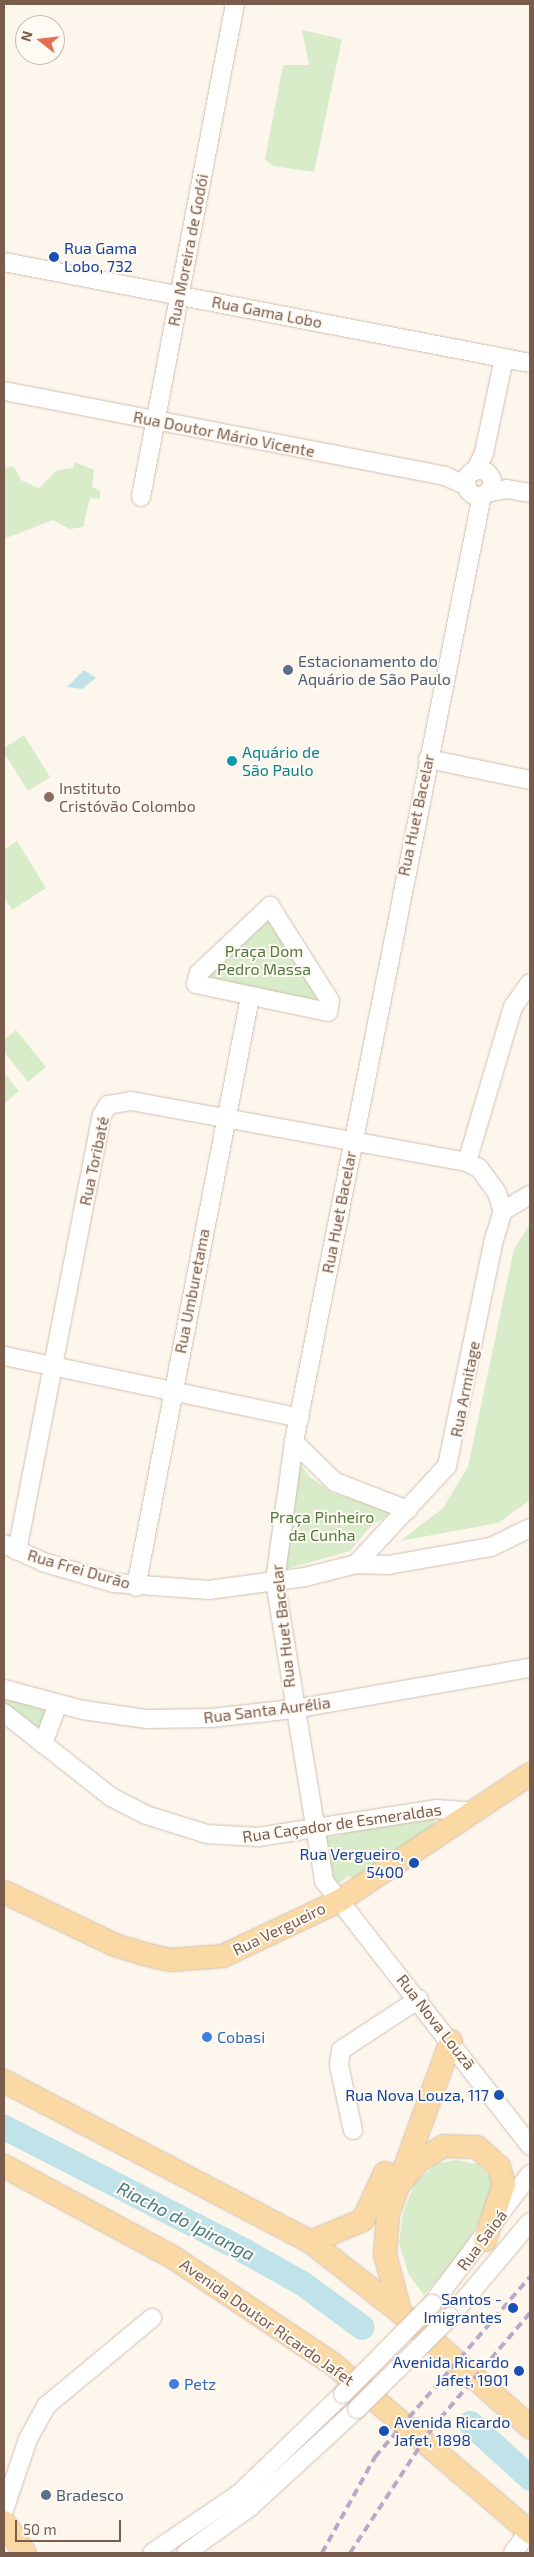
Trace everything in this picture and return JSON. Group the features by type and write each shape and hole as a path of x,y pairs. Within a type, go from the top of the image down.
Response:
{"main road":[{"name":"Rua Vergueiro","path":"4,1892 115,1945 170,1960 223,1956 339,1901 477,1812 530,1774"},
{"path":"400,2312 384,2240 395,2190 446,2034"},
{"path":"311,2242 352,2228 371,2210 446,2034"},
{"path":"4,2081 311,2242 400,2312 530,2427"},
{"path":"395,2190 418,2161 444,2146 477,2147 499,2167 504,2184 502,2200 485,2240"},
{"name":"Avenida Doutor Ricardo Jafet","path":"4,2166 174,2258 333,2364 530,2532"},
{"path":"4,2522 25,2553"}],"street":[{"name":"Rua Moreira de Godói","path":"141,497 235,4"},
{"name":"Rua Gama Lobo","path":"4,262 530,363"},
{"name":"Rua Huet Bacelar","path":"339,1901 324,1881 294,1709 275,1581 294,1442 428,759 473,522 478,483 504,358"},
{"name":"Rua Doutor Mário Vicente","path":"4,391 530,493"},
{"path":"428,759 530,780"},
{"path":"272,906 332,1005 324,1013 250,996 197,985 195,979 272,906"},
{"path":"530,983 513,1007 467,1162 483,1174 503,1211 530,1195"},
{"name":"Rua Umburetama","path":"136,1586 224,1118 250,996"},
{"name":"Rua Toribaté","path":"10,1547 54,1366 102,1115 108,1105 131,1101 467,1162"},
{"name":"Rua Armitage","path":"356,1564 447,1466 456,1437 493,1243 503,1211"},
{"path":"4,1356 300,1418"},
{"path":"294,1442 335,1482 408,1510"},
{"path":"275,1581 356,1564 388,1565 491,1547 530,1528"},
{"name":"Rua Frei Durão","path":"10,1547 43,1562 136,1586 209,1590 275,1581"},
{"name":"Rua Santa Aurélia","path":"4,1689 57,1706 147,1718 294,1709 530,1668"},
{"path":"43,1744 57,1706"},
{"name":"Rua Caçador de Esmeraldas","path":"4,1713 111,1797 173,1826 230,1838 315,1828 436,1809 477,1812"},
{"name":"Rua Nova Louzã","path":"339,1901 419,1999 530,2146"},
{"path":"353,2130 339,2065 342,2050 419,1999"},
{"name":"Rua Saioá","path":"152,2553 240,2493 343,2394 432,2304 485,2240 530,2174"},
{"path":"186,2553 250,2507 357,2409 450,2317 530,2222"},
{"path":"4,2510 28,2439 46,2406 152,2318"},
{"path":"513,2553 530,2532"}],"green space":[{"path":"302,30 342,39 314,172 273,166 265,159 283,65 309,65"},
{"path":"75,462 94,470 92,487 100,491 100,499 90,498 83,527 70,529 53,520 4,539 4,468 14,466 21,480 39,488 57,470 73,468"},
{"path":"24,735 50,777 28,791 4,753 4,748"},
{"path":"17,841 46,888 12,910 4,897 4,850"},
{"name":"Praça Dom Pedro Massa","path":"272,909 329,1007 198,980"},
{"path":"16,1030 46,1067 28,1082 4,1052 4,1040"},
{"path":"4,1073 19,1091 4,1104"},
{"name":"Praça Pinheiro da Cunha","path":"530,1224 530,1500 498,1523 400,1541 443,1508 468,1467 514,1249"},
{"name":"Praça Pinheiro da Cunha","path":"297,1460 310,1477 333,1493 395,1511 370,1527 350,1551 286,1569"},
{"path":"4,1692 50,1709 41,1733 4,1707"},
{"path":"437,1814 431,1834 357,1883 349,1876 330,1890 321,1838 341,1835 341,1828"},
{"path":"456,2160 478,2164 492,2179 494,2195 461,2253 424,2295 409,2275 399,2244 403,2213 415,2182 436,2164"}],"water":[{"path":"84,670 96,678 82,689 67,687"}],"waterway":[{"name":"Riacho do Ipiranga","path":"4,2127 243,2250 302,2283 362,2327"},
{"name":"Riacho do Ipiranga","path":"470,2423 530,2478"}],"railway":[{"path":"322,2553 375,2457 530,2277"},
{"path":"350,2553 432,2428 530,2313"}],"place":[{"name":"Rua Gama Lobo, 732","path":"54,257"},
{"name":"Estacionamento do Aquário de São Paulo","path":"288,670"},
{"name":"Aquário de São Paulo","path":"232,761"},
{"name":"Instituto Cristóvão Colombo","path":"49,797"},
{"name":"Rua Vergueiro, 5400","path":"414,1863"},
{"name":"Cobasi","path":"207,2037"},
{"name":"Rua Nova Louza, 117","path":"499,2095"},
{"name":"Santos - Imigrantes","path":"513,2308"},
{"name":"Avenida Ricardo Jafet, 1901","path":"519,2371"},
{"name":"Petz","path":"174,2384"},
{"name":"Avenida Ricardo Jafet, 1898","path":"384,2431"},
{"name":"Bradesco","path":"46,2495"}]}
